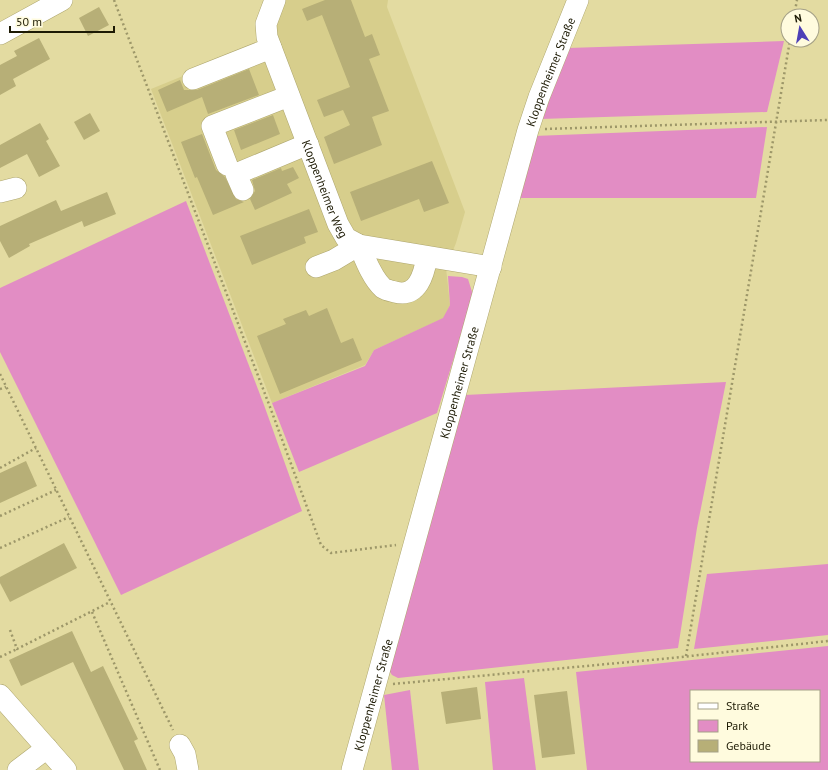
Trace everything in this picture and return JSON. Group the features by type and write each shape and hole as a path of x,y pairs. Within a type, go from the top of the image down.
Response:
{"street":[{"path":"0,34 62,0"},
{"name":"Kloppenheimer Weg","path":"276,0 265,29 289,96 343,234 359,245 491,267"},
{"name":"Kloppenheimer Straße","path":"352,770 528,130 539,97 578,0"},
{"path":"193,79 271,48"},
{"path":"228,165 212,126 289,96"},
{"path":"244,190 236,174 308,144"},
{"path":"316,267 334,260 359,245 374,275 384,289 400,293 416,288 424,275 427,257"},
{"path":"0,695 66,770"},
{"path":"180,745 185,754 188,770"},
{"path":"18,770 47,748"}],"path":[{"path":"114,0 270,407 321,546 331,553 414,543"},
{"path":"686,656 789,48"},
{"path":"528,130 828,120"},
{"path":"0,374 180,745"},
{"path":"0,389 6,387"},
{"path":"0,468 36,448"},
{"path":"0,516 56,490"},
{"path":"0,548 69,517"},
{"path":"0,657 110,602"},
{"path":"92,612 160,770"},
{"path":"10,630 17,648"},
{"path":"376,685 828,641"}],"shaded area":[{"path":"286,0 388,0 387,7 465,212 456,243 446,268 450,305 444,318 374,350 365,365 272,403 151,89 276,38 274,31"}],"green space":[{"path":"780,41 780,48 782,48 767,112 540,119 568,48"},
{"path":"767,127 756,198 517,198 534,136"},
{"path":"186,201 264,405 302,511 121,595 0,352 0,288"},
{"path":"448,276 468,279 473,295 437,413 299,472 272,403 365,366 374,350 443,318 450,305"},
{"path":"726,382 697,528 678,648 398,678 392,675 388,669 465,395"},
{"path":"828,564 828,635 694,649 707,574"},
{"path":"828,646 828,770 587,770 576,672"},
{"path":"524,678 536,770 493,770 485,682"},
{"path":"410,690 419,770 392,770 384,695"}],"building":[{"path":"325,0 351,0 365,37 372,34 380,55 369,59 389,111 372,117 382,145 334,164 324,137 350,125 343,110 324,117 317,100 350,87 322,15 307,21 302,9"},
{"path":"99,7 109,25 88,36 79,18"},
{"path":"39,38 50,59 13,79 16,86 0,95 0,65 17,56 14,51"},
{"path":"249,69 259,95 208,114 202,97 167,112 158,90 180,80 184,90 197,90"},
{"path":"90,113 100,131 84,140 74,122"},
{"path":"273,115 280,134 241,150 234,130"},
{"path":"40,123 49,139 46,141 60,166 39,177 27,154 0,168 0,145"},
{"path":"202,134 216,170 225,177 236,199 244,202 213,215 197,177 195,178 181,142"},
{"path":"432,161 449,203 424,212 419,199 361,221 350,192"},
{"path":"293,167 299,178 287,184 292,193 255,210 250,199 255,191 252,180 281,168 282,171"},
{"path":"107,192 116,214 84,227 82,221 29,244 30,246 9,258 0,241 0,226 56,200 61,211"},
{"path":"309,209 318,232 304,237 306,243 252,265 240,236"},
{"path":"327,308 341,343 353,338 362,360 280,394 257,336 286,324 283,319 306,310 309,316"},
{"path":"26,461 37,486 0,503 0,473"},
{"path":"64,543 77,568 10,602 0,583 0,577"},
{"path":"72,631 91,672 103,666 138,739 134,741 147,770 124,770 73,662 21,686 9,660"},
{"path":"477,687 481,719 446,724 441,692"},
{"path":"567,691 575,754 542,758 534,695"}]}
